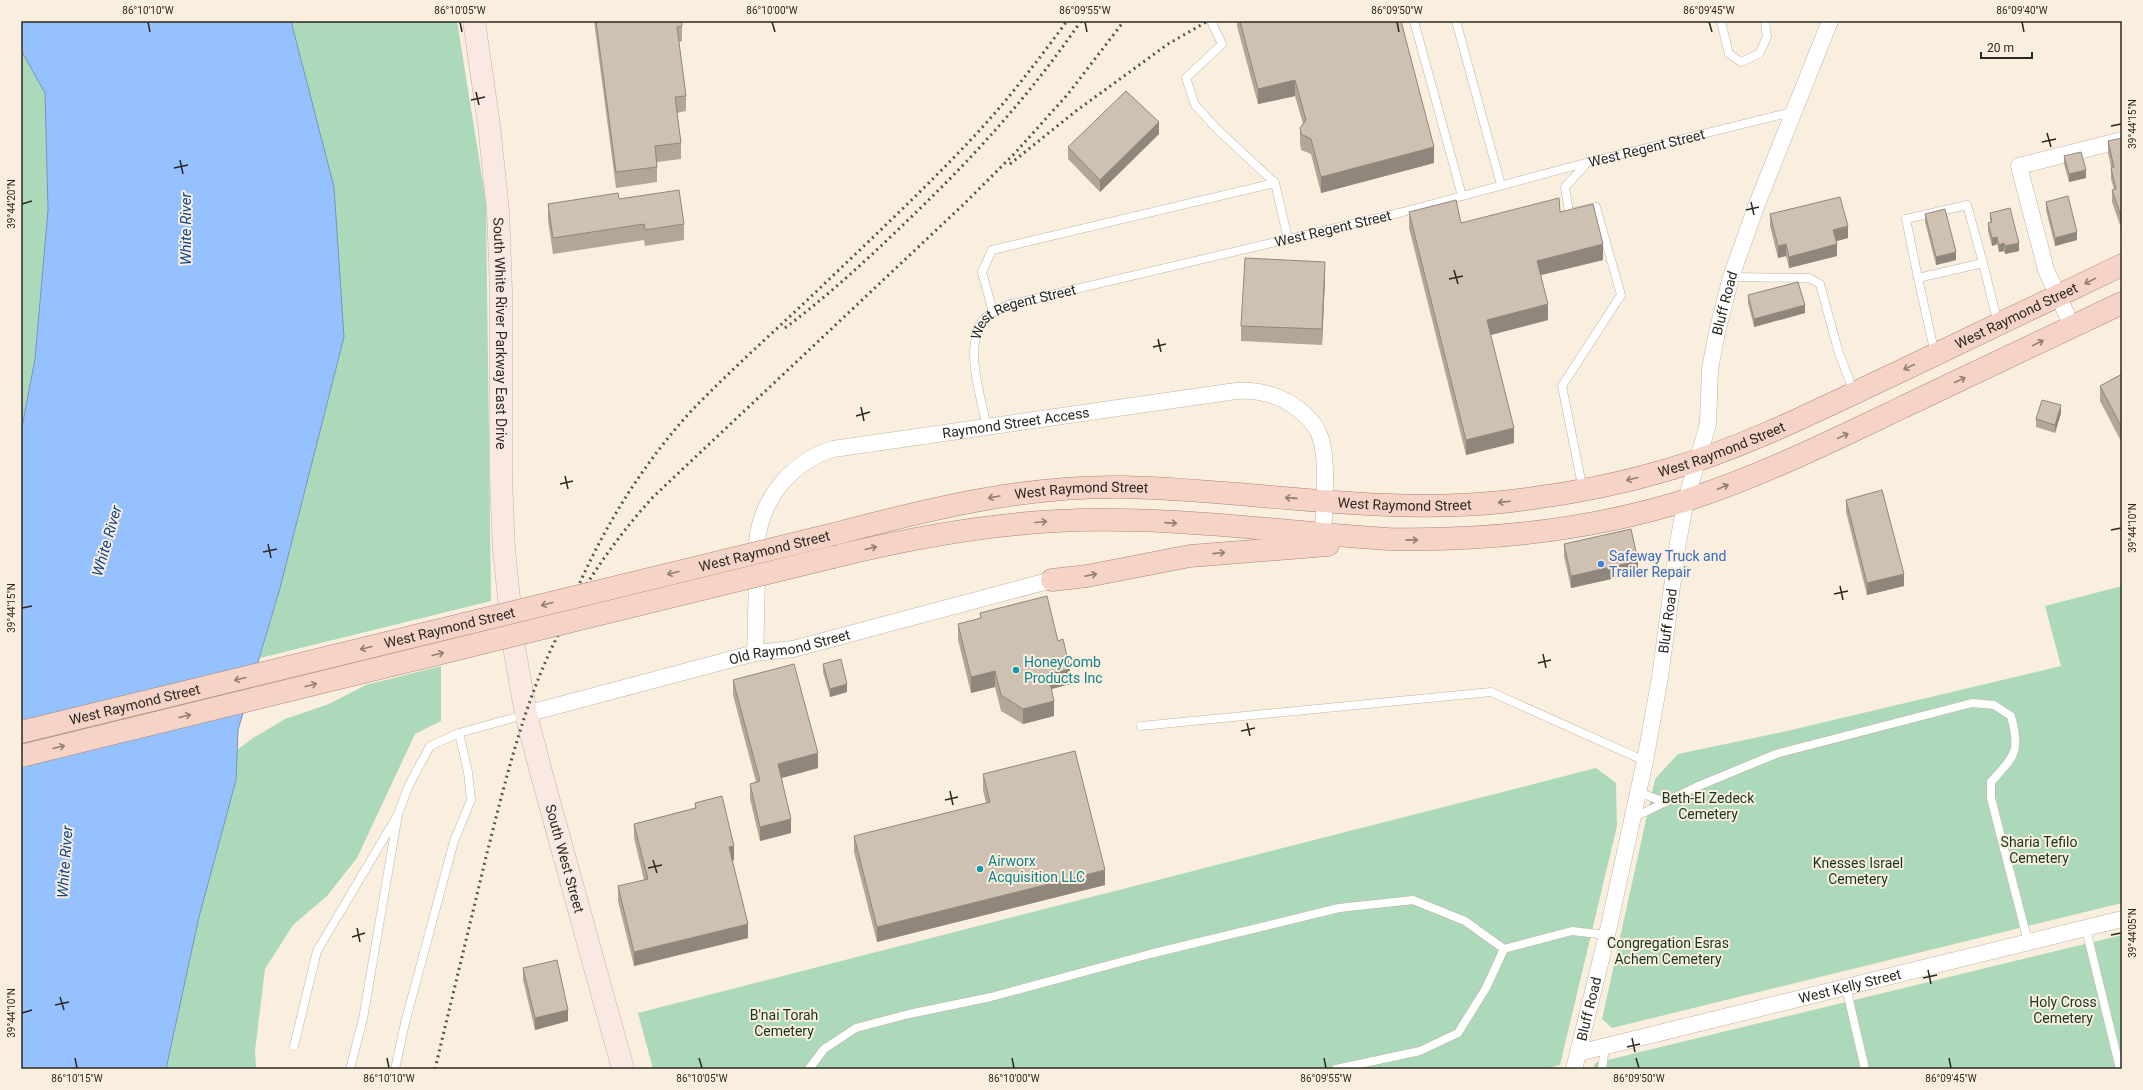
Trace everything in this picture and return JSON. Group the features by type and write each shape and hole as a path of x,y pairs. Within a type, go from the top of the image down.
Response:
{"main road":[{"name":"South White River Parkway East Drive","path":"474,21 489,125 498,211 501,289 501,478 504,550 514,647"},
{"name":"West Raymond Street","path":"21,732 964,502 1043,491 1094,487 1176,489 1379,505 1459,505 1500,502 1583,490 1662,471 1696,460 1755,437 1854,393 2122,265"},
{"name":"West Raymond Street","path":"21,756 878,546 957,531 1057,521 1144,521 1389,539 1455,539 1543,531 1586,524 1686,500 1764,470 1841,437 2122,303"},
{"path":"1052,580 1087,576 1156,561 1212,553 1283,549 1389,539"},
{"name":"South West Street","path":"514,647 526,714 623,1069"}],"street":[{"name":"Bluff Road","path":"1574,1069 1607,935 1645,761 1660,677 1676,553 1686,500 1696,460 1708,424 1712,356 1731,277 1792,112 1830,21"},
{"path":"2072,326 2046,270 2019,166 2122,140"},
{"name":"Raymond Street Access","path":"756,653 757,545 760,524 766,506 777,488 796,468 814,456 833,449 1229,392 1255,391 1277,397 1292,404 1317,427 1325,452 1323,534"},
{"name":"Old Raymond Street","path":"526,714 756,653 793,648 1052,580"},
{"name":"West Kelly Street","path":"1578,1053 1605,1048 2122,919"}],"lane":[{"path":"1211,21 1222,44 1186,78 1195,105 1217,129 1275,183 1288,239"},
{"path":"1414,21 1462,196"},
{"path":"1456,21 1501,185"},
{"path":"1721,21 1729,54 1741,62 1759,54 1767,37 1765,21"},
{"name":"West Regent Street","path":"988,427 974,360 976,336 980,325 985,318 993,312 1008,305 1019,301 1288,239 1792,112"},
{"path":"1583,490 1562,386 1621,295 1596,207 1569,213 1566,187 1587,163"},
{"path":"993,312 982,272 992,250 1275,183"},
{"path":"1935,354 1906,219 1967,205 1998,324"},
{"path":"1918,278 1982,263"},
{"path":"1731,277 1809,278 1820,284 1838,350 1854,393"},
{"path":"1142,726 1491,692 1645,761"},
{"path":"1633,818 1696,787 1776,754 1972,704 1994,705 2012,716 2018,739 2012,758 1991,782 1991,798 2028,942"},
{"path":"294,1046 317,951 398,814 409,785 430,746 458,732 526,714"},
{"path":"395,1069 405,1023 454,841 471,800 468,772 458,732"},
{"path":"1638,792 1665,802"},
{"path":"350,1069 363,1019 398,814"},
{"path":"809,1069 824,1049 856,1028 909,1014 991,997 1150,954 1339,908 1413,900 1465,921 1504,949"},
{"path":"2086,929 2120,1069"},
{"path":"1504,949 1572,931 1607,935"},
{"path":"1336,1069 1420,1051 1458,1033 1486,988 1504,949"},
{"path":"1846,988 1865,1069"},
{"path":"1602,1069 1605,1048"}],"green space":[{"path":"291,21 457,21 486,202 491,601 260,658 280,588 344,337 334,187"},
{"path":"21,50 45,93 48,210 35,359 21,432"},
{"path":"2122,586 2122,903 1612,1028 1602,1019 1655,779 1678,754 1787,731 2061,666 2045,606"},
{"path":"441,666 441,721 415,734 357,858 327,896 293,925 265,969 255,1051 256,1069 166,1069 199,917 236,780 237,750 253,738 285,719 329,704 366,685"},
{"name":"B'nai Torah Cemetery","path":"1596,768 1616,783 1617,826 1560,1065 1544,1069 653,1069 638,1013"},
{"name":"Holy Cross Cemetery","path":"2122,935 2122,1069 1593,1069 1595,1063"}],"water":[{"name":"White River","path":"21,21 291,21 334,187 344,337 280,588 238,730 236,780 199,917 166,1069 21,1069 21,432 35,359 48,210 45,93 21,50"}],"building":[{"path":"596,21 682,21 682,26 677,27 686,96 675,97 681,143 655,146 657,167 616,172"},
{"path":"1240,21 1401,21 1434,147 1321,177 1311,139 1301,134 1300,128 1306,120 1295,80 1258,89"},
{"path":"1126,91 1159,122 1100,180 1068,147"},
{"path":"2122,138 2122,212 2120,213 2112,190 2116,189 2111,168 2114,167 2108,141"},
{"path":"2081,152 2086,170 2069,174 2064,156"},
{"path":"679,190 684,224 645,230 644,224 553,238 548,204 618,193 619,199"},
{"path":"2068,196 2077,232 2055,238 2046,202"},
{"path":"1840,197 1848,226 1833,230 1837,244 1789,257 1786,244 1778,246 1770,214"},
{"path":"1559,198 1560,212 1593,204 1603,244 1537,261 1548,304 1487,320 1514,428 1466,440 1409,212 1456,200 1461,223"},
{"path":"2010,208 2019,243 2005,246 2004,243 1999,245 1997,237 1992,238 1988,223 1992,222 1990,213"},
{"path":"1945,209 1956,252 1936,257 1925,214"},
{"path":"1245,258 1325,262 1322,329 1241,326"},
{"path":"1798,282 1805,305 1754,319 1748,295"},
{"path":"2122,374 2122,428 2100,386"},
{"path":"2042,400 2061,405 2055,425 2036,419"},
{"path":"1882,490 1904,574 1867,583 1846,500"},
{"name":"Safeway Truck and Trailer Repair","path":"1631,529 1638,561 1571,576 1564,544"},
{"name":"HoneyComb Products Inc","path":"1047,596 1058,641 1063,639 1070,669 1048,674 1054,701 1023,709 1001,695 995,671 971,677 958,624 981,618 980,613"},
{"path":"841,659 847,684 830,689 823,664"},
{"path":"794,664 818,753 778,764 791,819 760,827 750,784 760,781 733,680"},
{"name":"Airworx Acquisition LLC","path":"1075,751 1105,870 877,927 854,836 990,802 983,774"},
{"path":"722,796 734,846 729,847 748,924 634,952 618,886 648,879 634,824 696,808 695,803"},
{"path":"557,960 568,1010 535,1018 523,968"}],"railway":[{"path":"575,594 599,544 627,496 658,450 694,408 880,231 960,151 1014,91 1067,21"},
{"path":"785,328 817,303 864,262 932,197 1000,125 1042,75 1081,21"},
{"path":"435,1069 486,857 516,744 546,661 568,616 589,580 626,529 653,497 965,203 1015,153 1068,94 1124,21"},
{"path":"1010,164 1076,111 1168,44 1208,21"}],"place":[{"name":"Safeway Truck and Trailer Repair","path":"1601,564"},
{"name":"HoneyComb Products Inc","path":"1016,670"},
{"name":"Airworx Acquisition LLC","path":"980,869"}],"park label":[{"name":"Beth-El Zedeck Cemetery","path":"1708,806"},
{"name":"Sharia Tefilo Cemetery","path":"2039,850"},
{"name":"Knesses Israel Cemetery","path":"1858,872"},
{"name":"Congregation Esras Achem Cemetery","path":"1668,952"}]}
